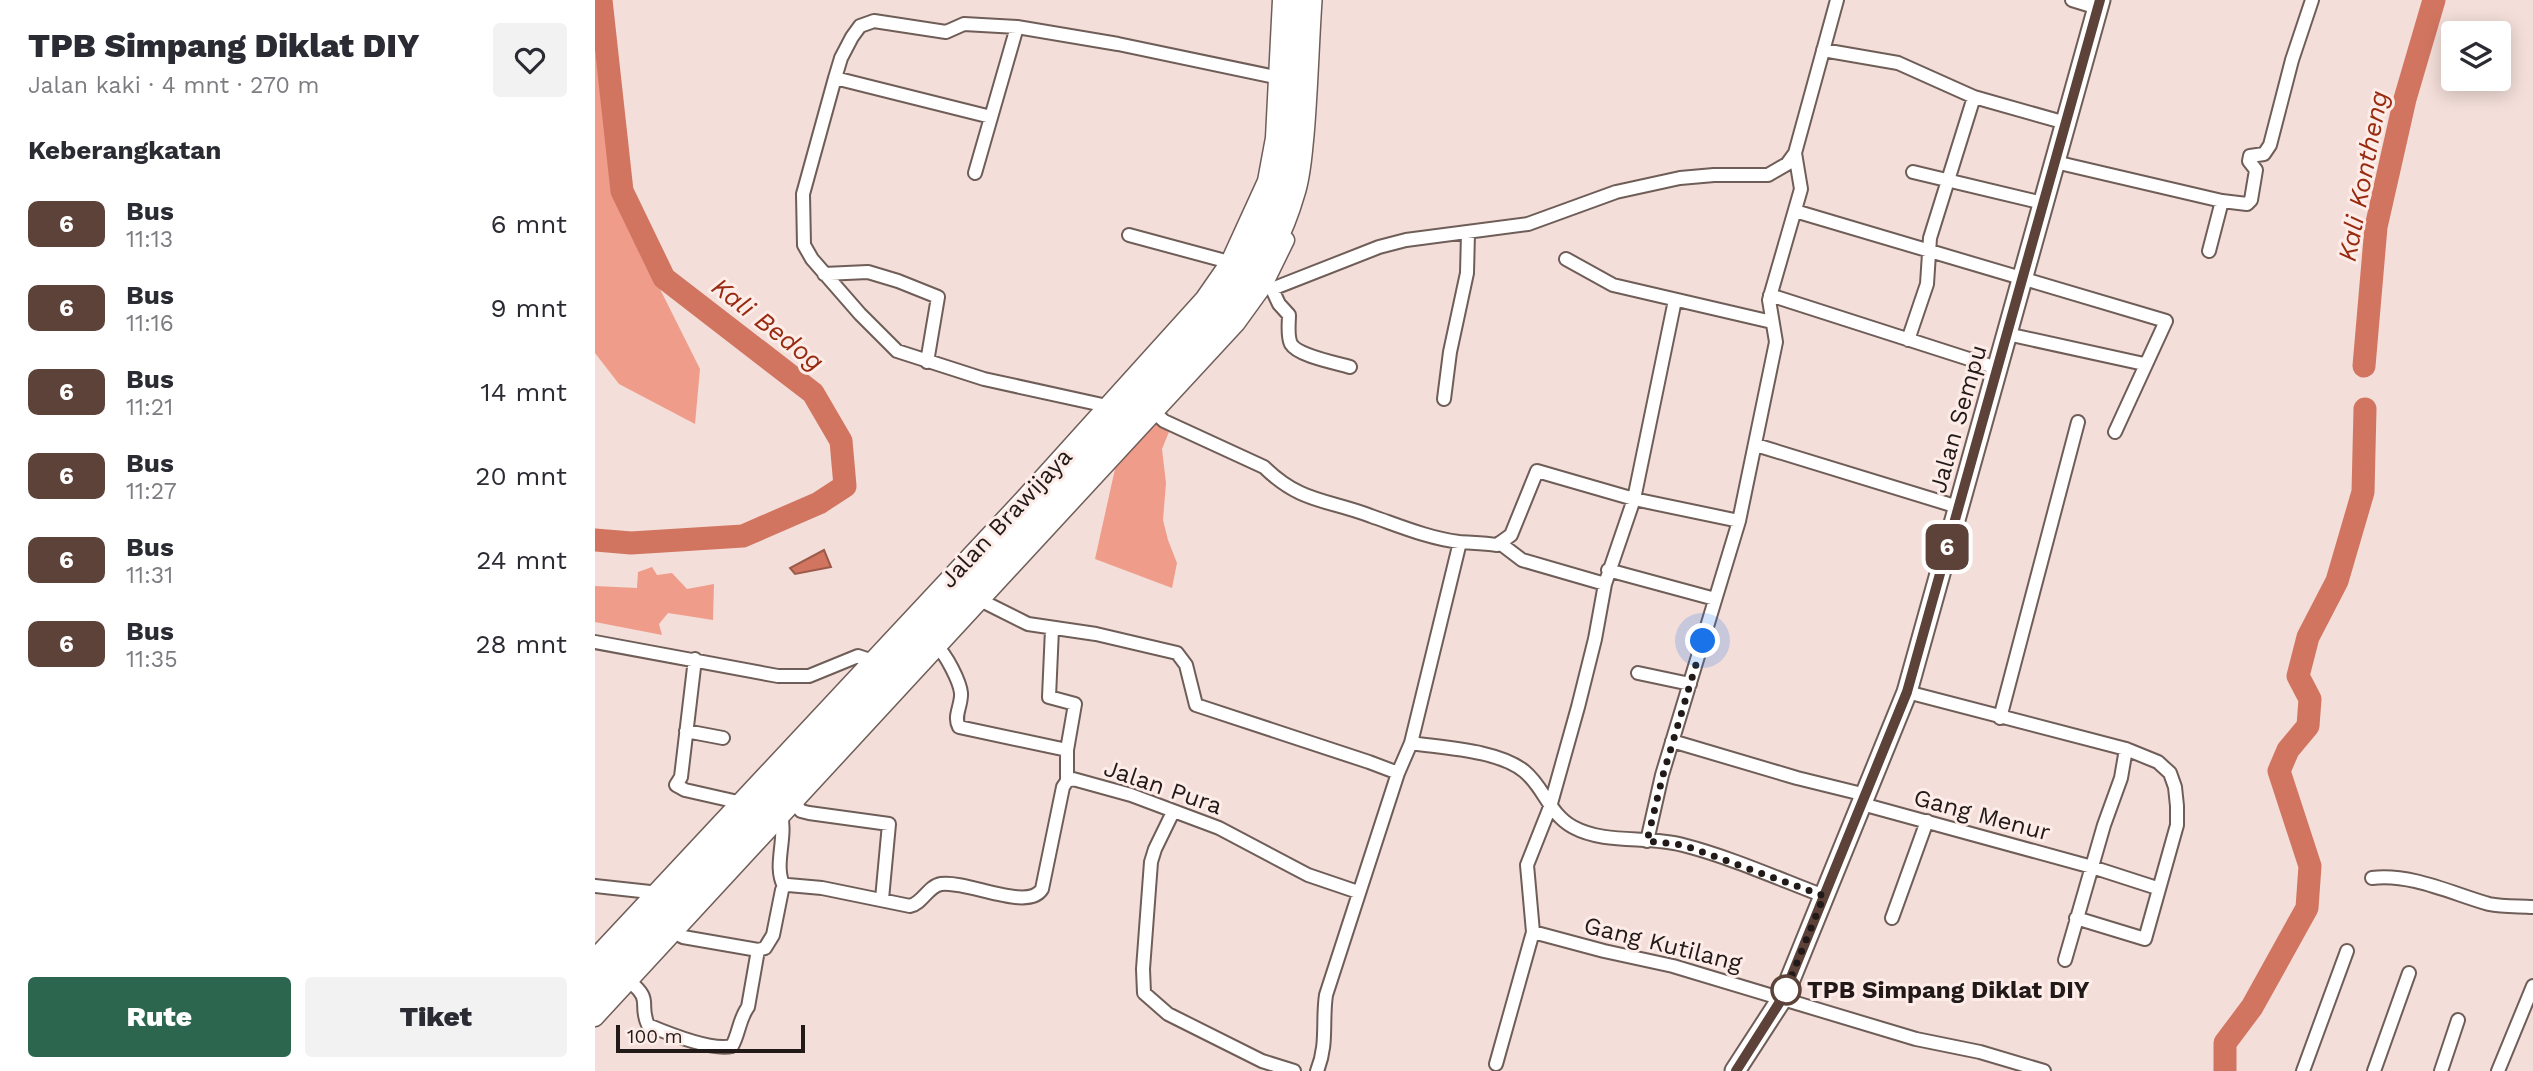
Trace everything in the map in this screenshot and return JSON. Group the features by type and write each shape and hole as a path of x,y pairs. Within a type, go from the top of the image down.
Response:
{"highway":[{"name":"Jalan Brawijaya","path":"595,975 1216,307 1244,267 1279,185 1285,149 1282,79 1294,0"},
{"name":"Jalan Brawijaya","path":"595,1001 1245,295 1261,271 1295,192 1304,116 1311,0"}],"main road":[{"name":"Jalan Sempu","path":"1735,1071 1783,997 1907,692 2099,4"}],"street":[{"path":"595,957 1204,299 1229,262 1266,181 1282,79 1281,0"},
{"path":"595,1018 1267,288 1305,187 1321,0"},
{"path":"1267,288 1379,247 1420,238 1528,224 1616,192 1680,178 1768,175 1787,164 1795,153 1837,0"},
{"path":"2072,0 2099,4"},
{"path":"2055,162 2221,201 2247,204 2251,200 2256,170 2249,161 2250,156 2264,154 2270,145 2292,60 2312,0"},
{"path":"1107,406 984,379 897,351 812,259 804,245 803,194 841,58 852,37 866,23 874,21 946,32 964,24 1017,27 1118,44 1282,79"},
{"path":"975,173 1017,27"},
{"path":"1823,50 1898,63 1974,97 2066,123"},
{"path":"835,78 991,117"},
{"path":"1908,340 1927,284 1930,238 1974,97"},
{"path":"1647,841 1672,741 1739,521 1756,445 1776,342 1770,295 1801,189 1795,153"},
{"path":"1913,172 2043,203"},
{"path":"2209,251 2221,201"},
{"path":"1795,211 2166,321 2115,432"},
{"path":"1444,399 1450,352 1467,273 1468,233"},
{"path":"1129,235 1229,262"},
{"path":"1566,259 1613,285 1772,322"},
{"path":"824,274 868,272 938,298 927,362"},
{"path":"1267,288 1289,315 1290,341 1294,348 1307,355 1350,367"},
{"path":"1770,295 1997,368"},
{"path":"1496,1063 1533,932 1527,865 1550,807 1595,639 1608,570 1634,499 1675,300"},
{"path":"2007,334 2144,364"},
{"path":"1154,413 1164,421 1264,467 1276,479 1304,497 1372,516 1403,529 1460,542 1501,544 1522,560 1605,584"},
{"path":"2000,718 2078,422"},
{"path":"1756,445 1958,507"},
{"path":"1501,544 1511,536 1537,471 1634,499 1739,521"},
{"path":"1317,1071 1323,1058 1326,995 1358,892 1411,743 1460,542"},
{"path":"1608,570 1716,599"},
{"path":"981,600 1018,621 1052,629 1095,634 1177,653 1186,665 1196,705 1398,774"},
{"path":"1052,629 1049,697 1075,704 1067,750 1067,781"},
{"path":"595,642 778,676 809,676 858,656 870,660"},
{"path":"937,647 947,657 961,691 956,719 959,727 1067,750"},
{"path":"695,659 681,777 676,785 685,790 737,802"},
{"path":"1638,673 1690,684"},
{"path":"1907,692 2126,749 2158,762 2171,773 2175,786 2177,825 2157,888 2145,939 2076,918"},
{"path":"686,730 723,738"},
{"name":"Gang Menur","path":"1672,741 1864,799 1927,821 2157,888"},
{"path":"1411,743 1509,761 1525,771 1538,786 1550,807 1573,827 1592,834 1683,845 1824,896"},
{"path":"2065,960 2121,778 2126,749"},
{"name":"Jalan Pura","path":"784,886 822,888 910,906 932,888 949,884 963,884 1022,899 1039,894 1063,787 1067,781 1073,779 1131,795 1219,828 1308,874 1358,892"},
{"path":"794,802 801,811 809,813 889,824 882,899"},
{"path":"1173,812 1151,862 1143,969 1144,993 1168,1014 1261,1066 1294,1071"},
{"path":"673,932 683,937 758,950 765,948 773,934 784,886 779,878 784,831 781,815"},
{"path":"1892,918 1927,821"},
{"path":"2372,878 2387,876 2444,888 2492,904 2533,907"},
{"path":"595,886 650,892 653,895"},
{"name":"Gang Kutilang","path":"1533,932 1673,966 1916,1039 1980,1052 2044,1071"},
{"path":"629,981 642,992 648,1025 726,1048 735,1042 742,1015 748,1007 758,950"},
{"path":"2303,1071 2347,951"},
{"path":"2374,1071 2409,973"},
{"path":"2498,1071 2533,986"},
{"path":"2441,1071 2458,1020"}],"shaded area":[{"path":"595,50 613,195 700,369 695,424 619,384 595,353"},
{"path":"1155,422 1171,427 1162,449 1166,483 1163,520 1177,563 1172,588 1095,559 1117,460 1137,444"},
{"path":"824,550 831,567 795,574 790,568"},
{"path":"652,567 657,575 672,573 687,589 714,584 713,620 668,613 659,624 662,635 595,622 595,586 637,588 638,572"}],"waterway":[{"name":"Kali Bedog","path":"595,540 631,543 743,536 819,503 845,486 841,441 813,393 664,278 622,191 601,0"},
{"name":"Kali Kontheng","path":"2364,366 2376,227 2405,99 2434,0"},
{"name":"Kali Kontheng","path":"2225,1071 2225,1043 2252,1007 2307,908 2310,866 2279,771 2288,750 2308,726 2310,699 2298,676 2308,637 2337,581 2363,492 2365,409"}],"bus line":[{"name":"6","path":"1736,1071 1779,1007 1907,692 2100,0"}],"place":[{"name":"TPB Simpang Diklat DIY","path":"1786,990"}],"route":[{"path":"1703,641 1663,775 1647,841 1683,845 1824,896 1783,997 1786,990"}]}
